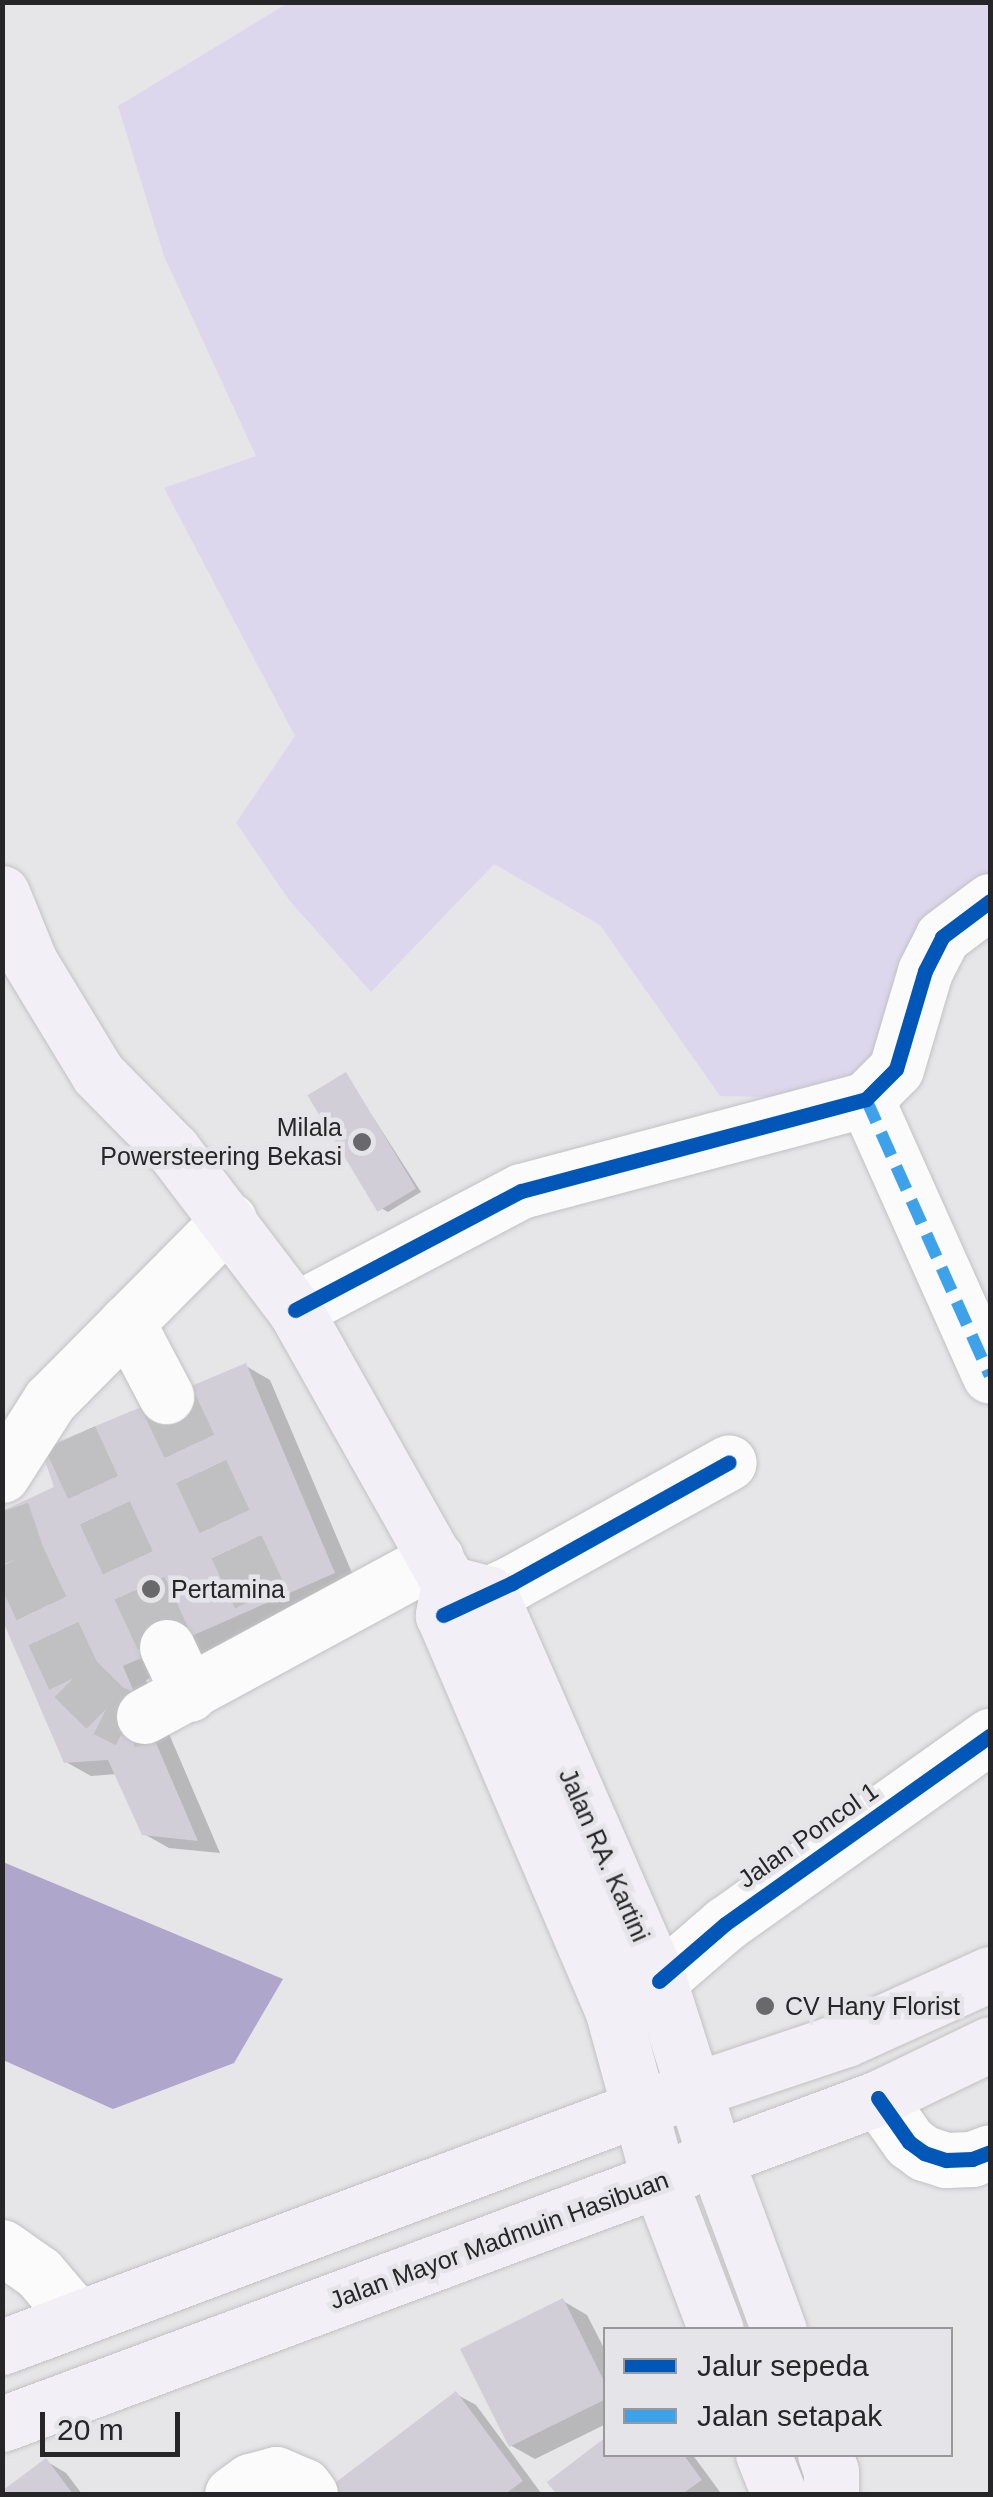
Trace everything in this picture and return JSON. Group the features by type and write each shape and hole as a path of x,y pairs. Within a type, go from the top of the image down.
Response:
{"main road":[{"name":"Jalan RA. Kartini","path":"2,893 30,962 98,1074 173,1150 295,1310 455,1587 659,1981 716,2160 778,2327"},
{"name":"Jalan RA. Kartini","path":"455,1587 612,2009 659,2180 715,2327"},
{"path":"2,2347 640,2108 846,2040 990,1974"},
{"name":"Jalan Mayor Madmuin Hasibuan","path":"2,2424 878,2098 990,2044"},
{"path":"765,2457 779,2494"},
{"path":"826,2457 831,2471 831,2494"}],"street":[{"path":"295,1310 521,1191 866,1099 896,1069 925,971 942,937 990,902"},
{"path":"866,1099 990,1376"},
{"path":"2,1475 60,1418 127,1322 229,1220"},
{"path":"127,1322 166,1396"},
{"path":"167,1686 272,1624 455,1587 729,1462"},
{"name":"Jalan Poncol 1","path":"659,1981 725,1924 990,1736"},
{"path":"878,2098 909,2142 924,2153 946,2160 972,2159 990,2152"},
{"path":"2,2246 39,2273 76,2318"},
{"path":"232,2494 250,2481 276,2474 304,2486 310,2494"}],"shaded area":[{"path":"288,3 990,3 990,901 866,1099 720,1096 600,925 494,864 371,992 290,901 236,823 295,736 164,488 256,456 164,256 118,106"},
{"path":"3,1862 283,1979 234,2063 113,2109 3,2060"}],"building":[{"name":"Milala Powersteering Bekasi","path":"346,1072 416,1189 377,1212 307,1095"},
{"name":"Pertamina","path":"246,1363 335,1573 123,1666 198,1841 142,1835 108,1760 64,1763 2,1619 2,1511 54,1487 41,1449"},
{"path":"563,2298 603,2379 603,2400 509,2447 460,2349"},
{"path":"456,2391 523,2481 505,2494 337,2494 331,2486"},
{"path":"603,2439 603,2457 685,2457 702,2480 682,2494 556,2494 547,2482"},
{"path":"46,2458 73,2494 2,2494 2,2491"}],"tunnel":[{"path":"166,1396 264,1605"},
{"path":"70,1437 167,1647"},
{"path":"2,1511 18,1558 74,1677 106,1709 128,1720 144,1716"}],"marked path":[{"path":"866,1099 990,1376"}],"cycle path":[{"path":"295,1310 521,1191 866,1099 896,1069 925,971 942,937 990,901"},
{"path":"443,1615 512,1583 729,1462"},
{"path":"659,1981 725,1924 990,1736"},
{"path":"878,2098 909,2142 924,2153 946,2160 972,2159 990,2152"}],"place":[{"name":"Milala Powersteering Bekasi","path":"362,1142"},
{"name":"Pertamina","path":"151,1589"},
{"name":"CV Hany Florist","path":"765,2006"}]}
